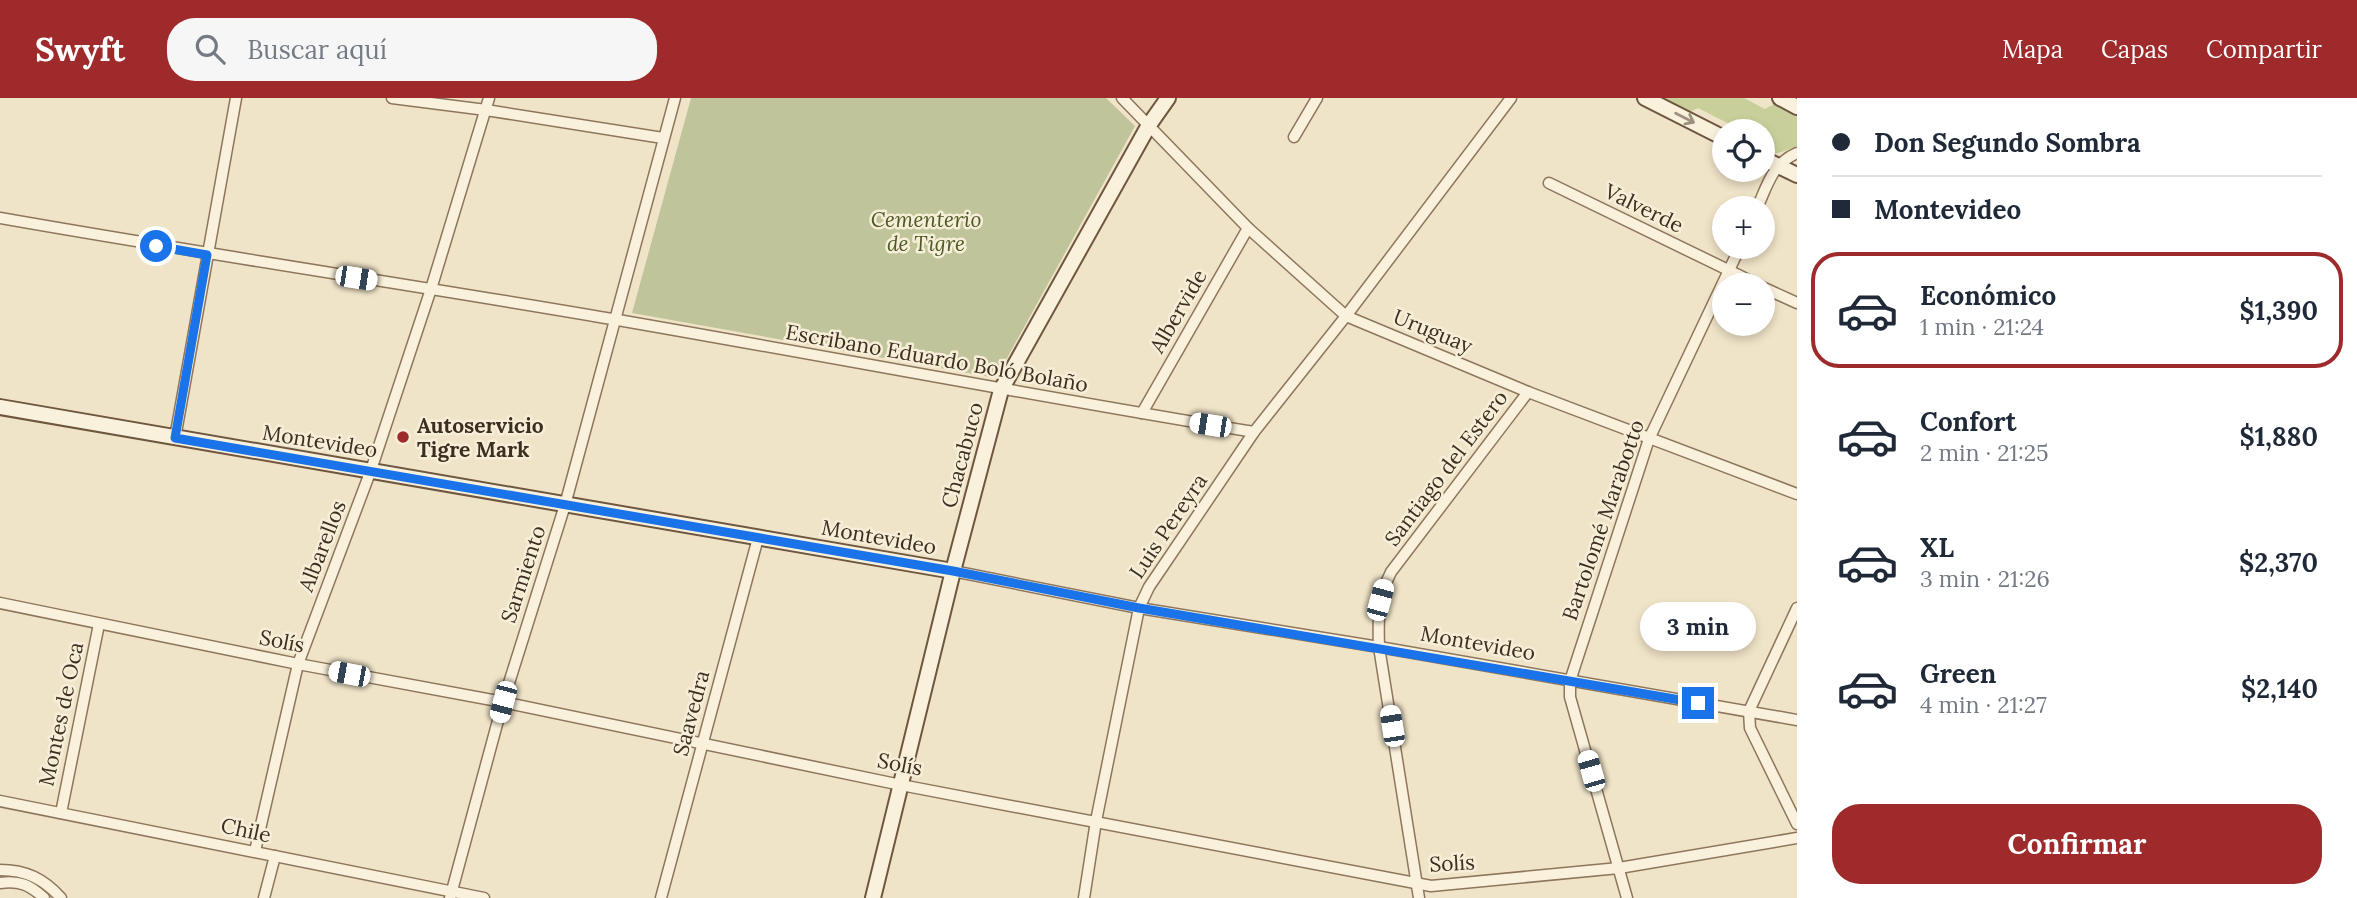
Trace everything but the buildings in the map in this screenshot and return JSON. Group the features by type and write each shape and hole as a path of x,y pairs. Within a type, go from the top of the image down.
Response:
{"street":[{"path":"175,438 236,98"},
{"path":"392,98 663,138"},
{"name":"Albarellos","path":"255,851 298,664 371,470 431,289 489,98"},
{"name":"Sarmiento","path":"451,894 503,702 565,505 675,98"},
{"name":"Uruguay","path":"1122,98 1248,229 1346,316 1528,392 1797,494"},
{"name":"Chacabuco","path":"873,898 953,571 1001,390 1149,125 1168,98"},
{"path":"1294,137 1317,98"},
{"name":"Luis Pereyra","path":"1084,898 1096,821 1139,608 1149,587 1254,432 1346,316 1511,98"},
{"path":"1645,98 1712,132"},
{"path":"1780,98 1797,107"},
{"path":"1763,196 1777,166 1797,153"},
{"path":"1777,166 1797,175"},
{"name":"Valverde","path":"1549,183 1732,273"},
{"name":"Escribano Eduardo Boló Bolaño","path":"0,218 207,255 614,319 1001,390 1254,432"},
{"name":"Albervide","path":"1142,413 1248,229"},
{"name":"Bartolomé Marabotto","path":"1627,898 1570,697 1570,681 1648,439 1734,259"},
{"name":"Valverde","path":"1775,293 1797,303"},
{"name":"Santiago del Estero","path":"1419,898 1379,647 1380,600 1391,572 1528,392"},
{"name":"Montevideo","path":"0,407 953,571 1139,608 1797,720"},
{"name":"Saavedra","path":"661,898 758,538"},
{"name":"Solís","path":"0,603 298,664 503,702 901,785 1431,886 1619,868 1797,838"},
{"path":"1797,608 1749,711 1751,728 1797,824"},
{"name":"Montes de Oca","path":"61,813 99,624"},
{"name":"Chile","path":"0,801 255,851 451,894 484,898"},
{"path":"264,898 275,856"},
{"path":"0,870 23,872 36,877 48,884 61,898"},
{"path":"0,883 20,882 33,888 44,898"}],"green space":[{"name":"Cementerio de Tigre","path":"691,98 1106,98 1135,126 996,378 632,313"},
{"path":"1658,98 1744,98 1765,109 1776,103 1797,113 1797,146 1775,153 1775,119 1719,119 1698,108 1688,113"}],"place":[{"name":"Autoservicio Tigre Mark","path":"403,437"}],"route":[{"path":"156,246 207,255 175,438 953,571 1139,608 1698,703"}]}
